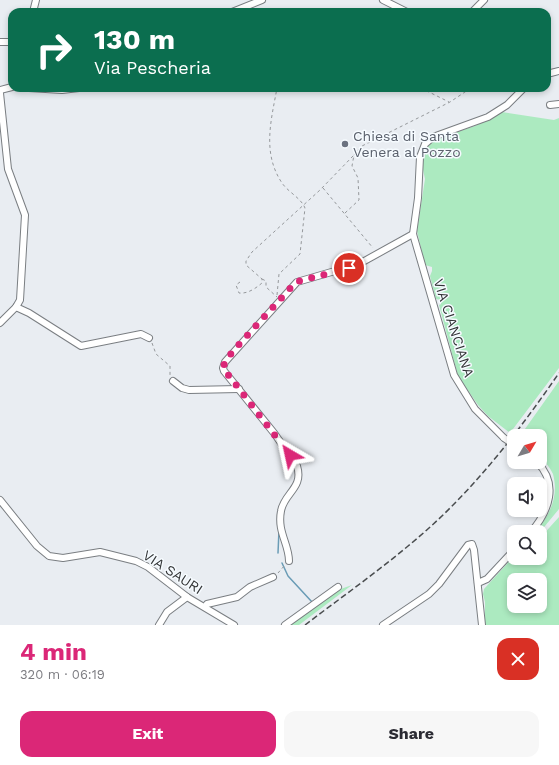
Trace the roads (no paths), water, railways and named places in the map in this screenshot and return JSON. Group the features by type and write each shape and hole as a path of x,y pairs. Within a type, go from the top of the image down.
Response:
{"street":[{"path":"242,8 262,0"},
{"path":"383,0 399,8"},
{"path":"476,8 484,0"},
{"path":"289,561 280,531 281,510 297,483 299,471 274,433 224,372 223,368 225,362 278,299 296,282 349,268 379,254 413,234 418,198 420,157 425,144 433,136 488,117 506,105 520,92"},
{"path":"0,93 8,169 25,215 21,294 16,307 0,323"},
{"path":"550,105 559,104"},
{"name":"VIA CIANCIANA","path":"413,234 454,375 475,408 507,440"},
{"path":"16,307 30,313 81,346 141,334 149,338"},
{"path":"173,380 182,388 189,390 239,389"},
{"path":"536,525 545,513 553,492 547,475 542,469"},
{"name":"VIA SAURI","path":"0,500 37,546 49,556 63,558 100,552 136,561 148,567 187,597 234,625"},
{"path":"383,625 429,594 439,584 468,546 472,544 482,625"},
{"path":"478,583 487,579 507,558"},
{"path":"205,607 211,602 237,597 250,587 272,578"},
{"path":"285,625 338,587"},
{"path":"159,625 167,612 187,597"}],"waterway":[{"path":"278,553 279,530"},
{"path":"282,563 288,576 312,602"}],"railway":[{"path":"305,625 368,578 429,528 447,511 482,474 530,414 559,373"}],"place":[{"name":"Chiesa di Santa Venera al Pozzo","path":"345,144"}]}
